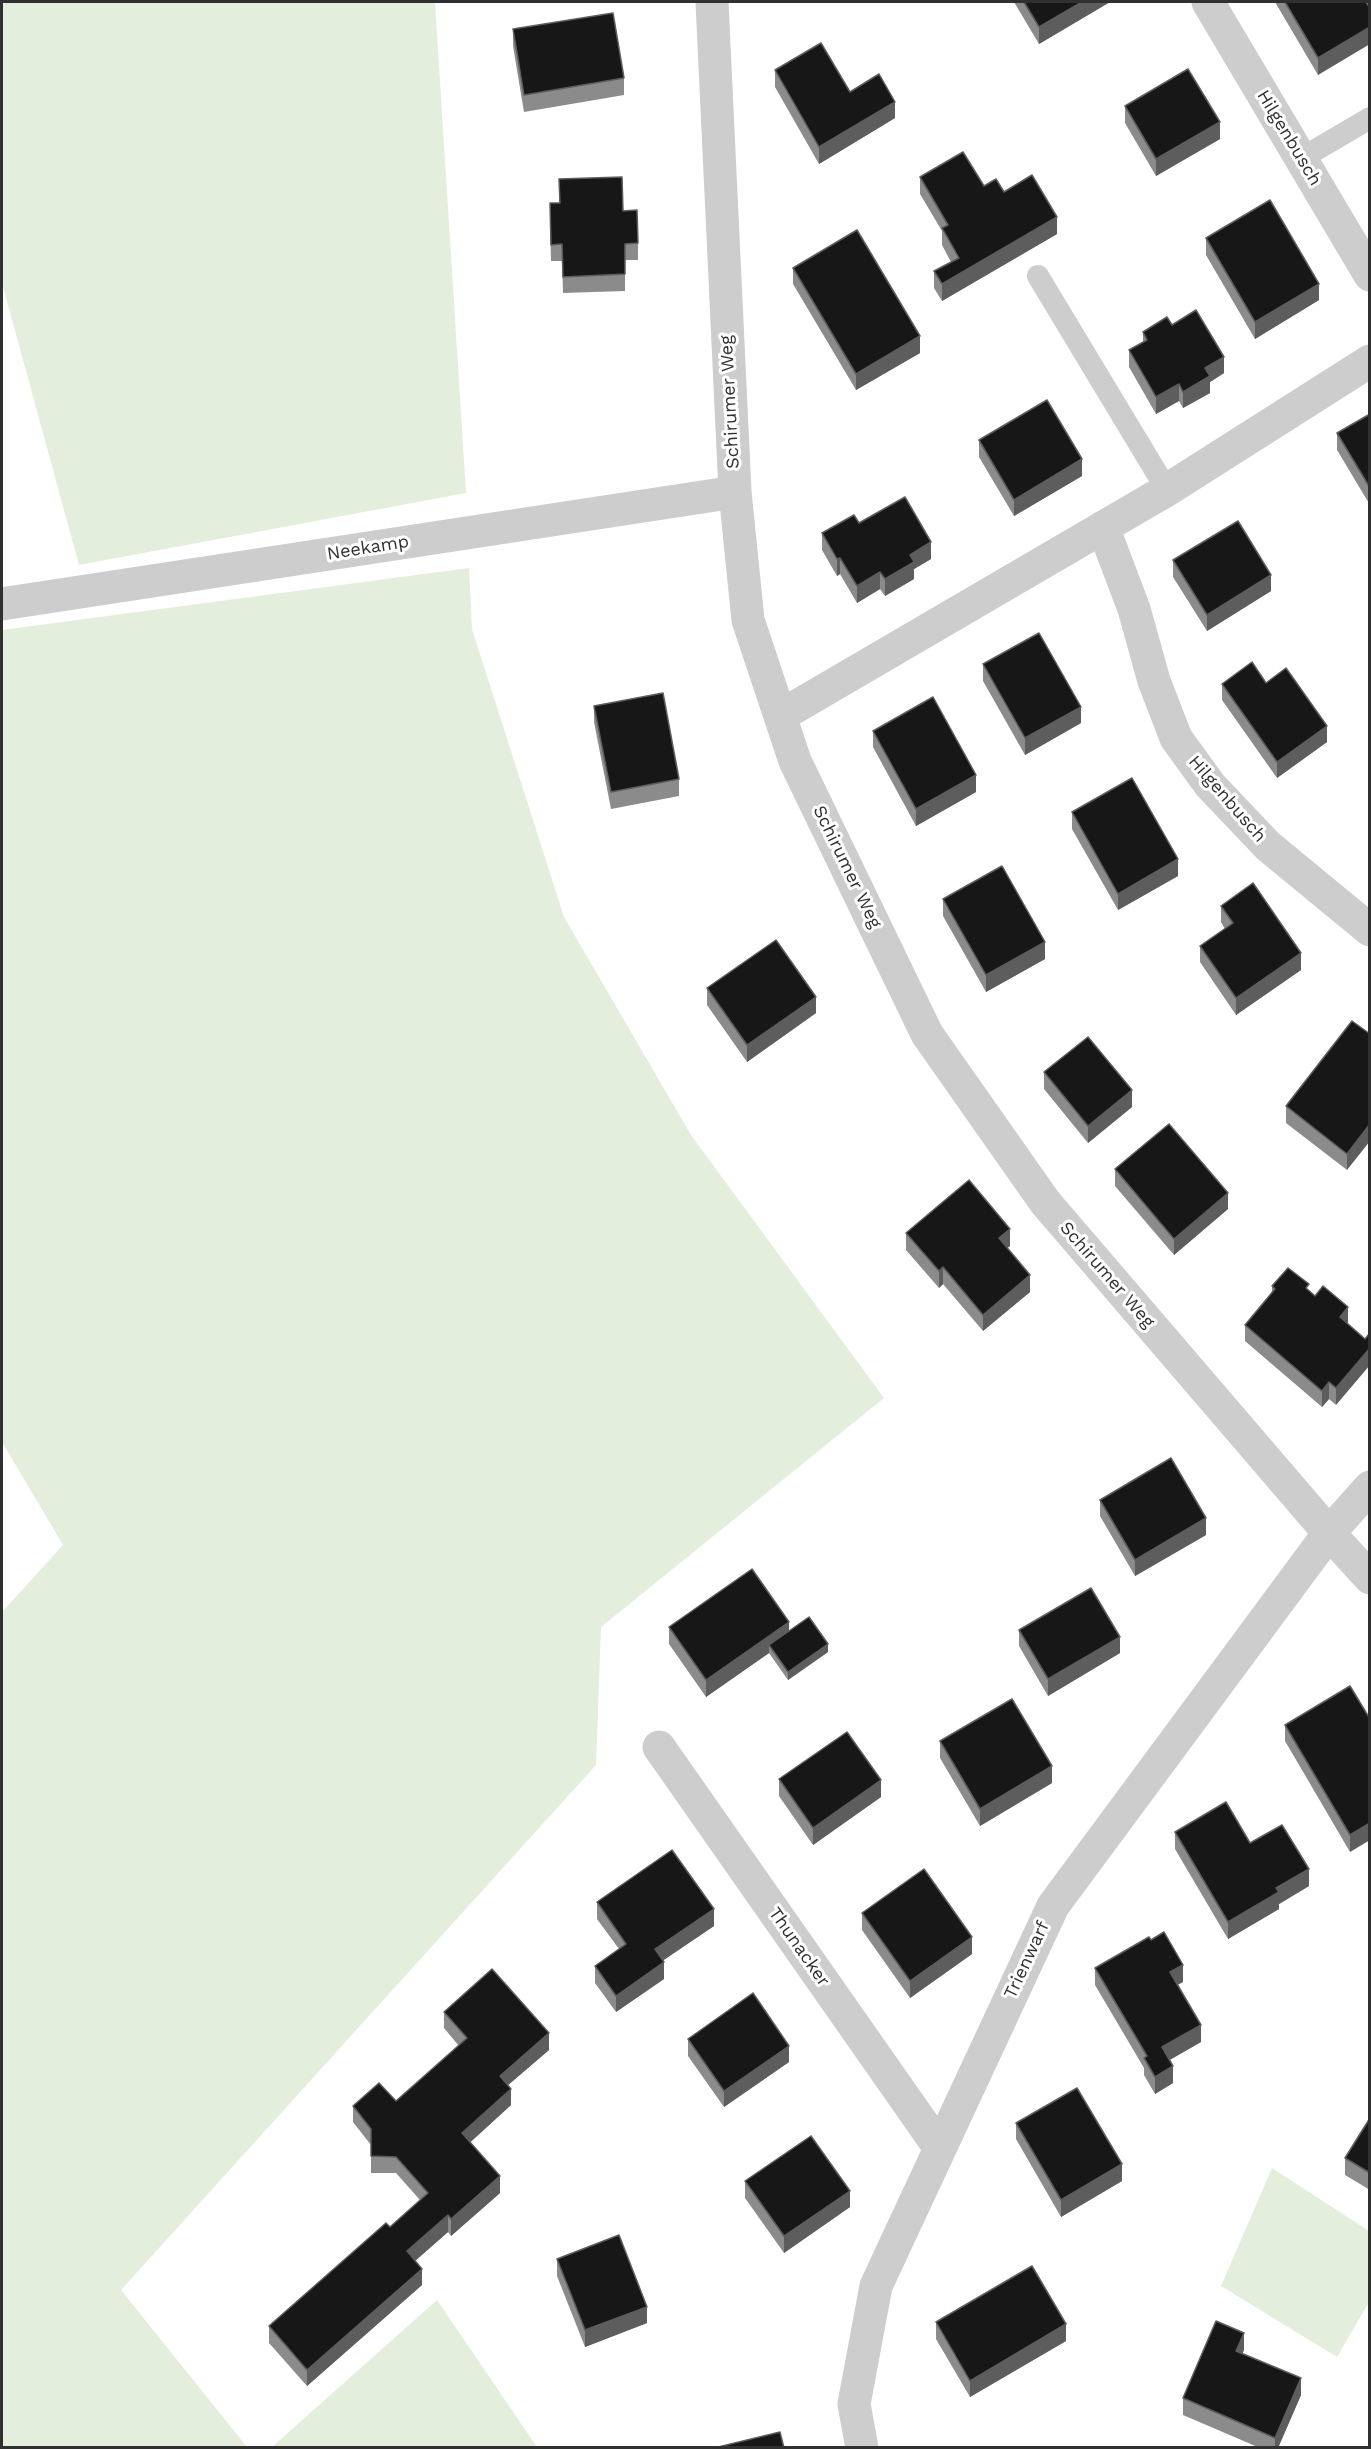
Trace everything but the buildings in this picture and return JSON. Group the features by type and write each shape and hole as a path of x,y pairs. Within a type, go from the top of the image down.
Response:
{"street":[{"name":"Schirumer Weg","path":"712,2 735,492 748,620 795,761 927,1034 1045,1202 1370,1578"},
{"name":"Hilgenbusch","path":"1209,2 1370,275"},
{"path":"780,716 1167,490 1370,361"},
{"name":"Neekamp","path":"2,604 735,492"},
{"name":"Hilgenbusch","path":"1103,528 1134,609 1154,681 1176,738 1210,785 1268,846 1370,930"},
{"name":"Trienwarf","path":"862,2448 854,2404 876,2286 1053,1906 1329,1533 1370,1487"},
{"name":"Thunacker","path":"659,1747 939,2147"}],"lane":[{"path":"1302,158 1370,118"},
{"path":"1038,276 1167,490"}],"green space":[{"path":"2,2 435,2 466,493 79,565 2,283"},
{"path":"469,568 472,629 564,917 691,1135 884,1398 601,1627 596,1765 121,2290 247,2447 2,2447 2,1612 63,1545 2,1442 2,630"},
{"path":"1272,2168 1369,2231 1369,2302 1337,2357 1221,2286"},
{"path":"437,2300 537,2447 272,2447"}]}
